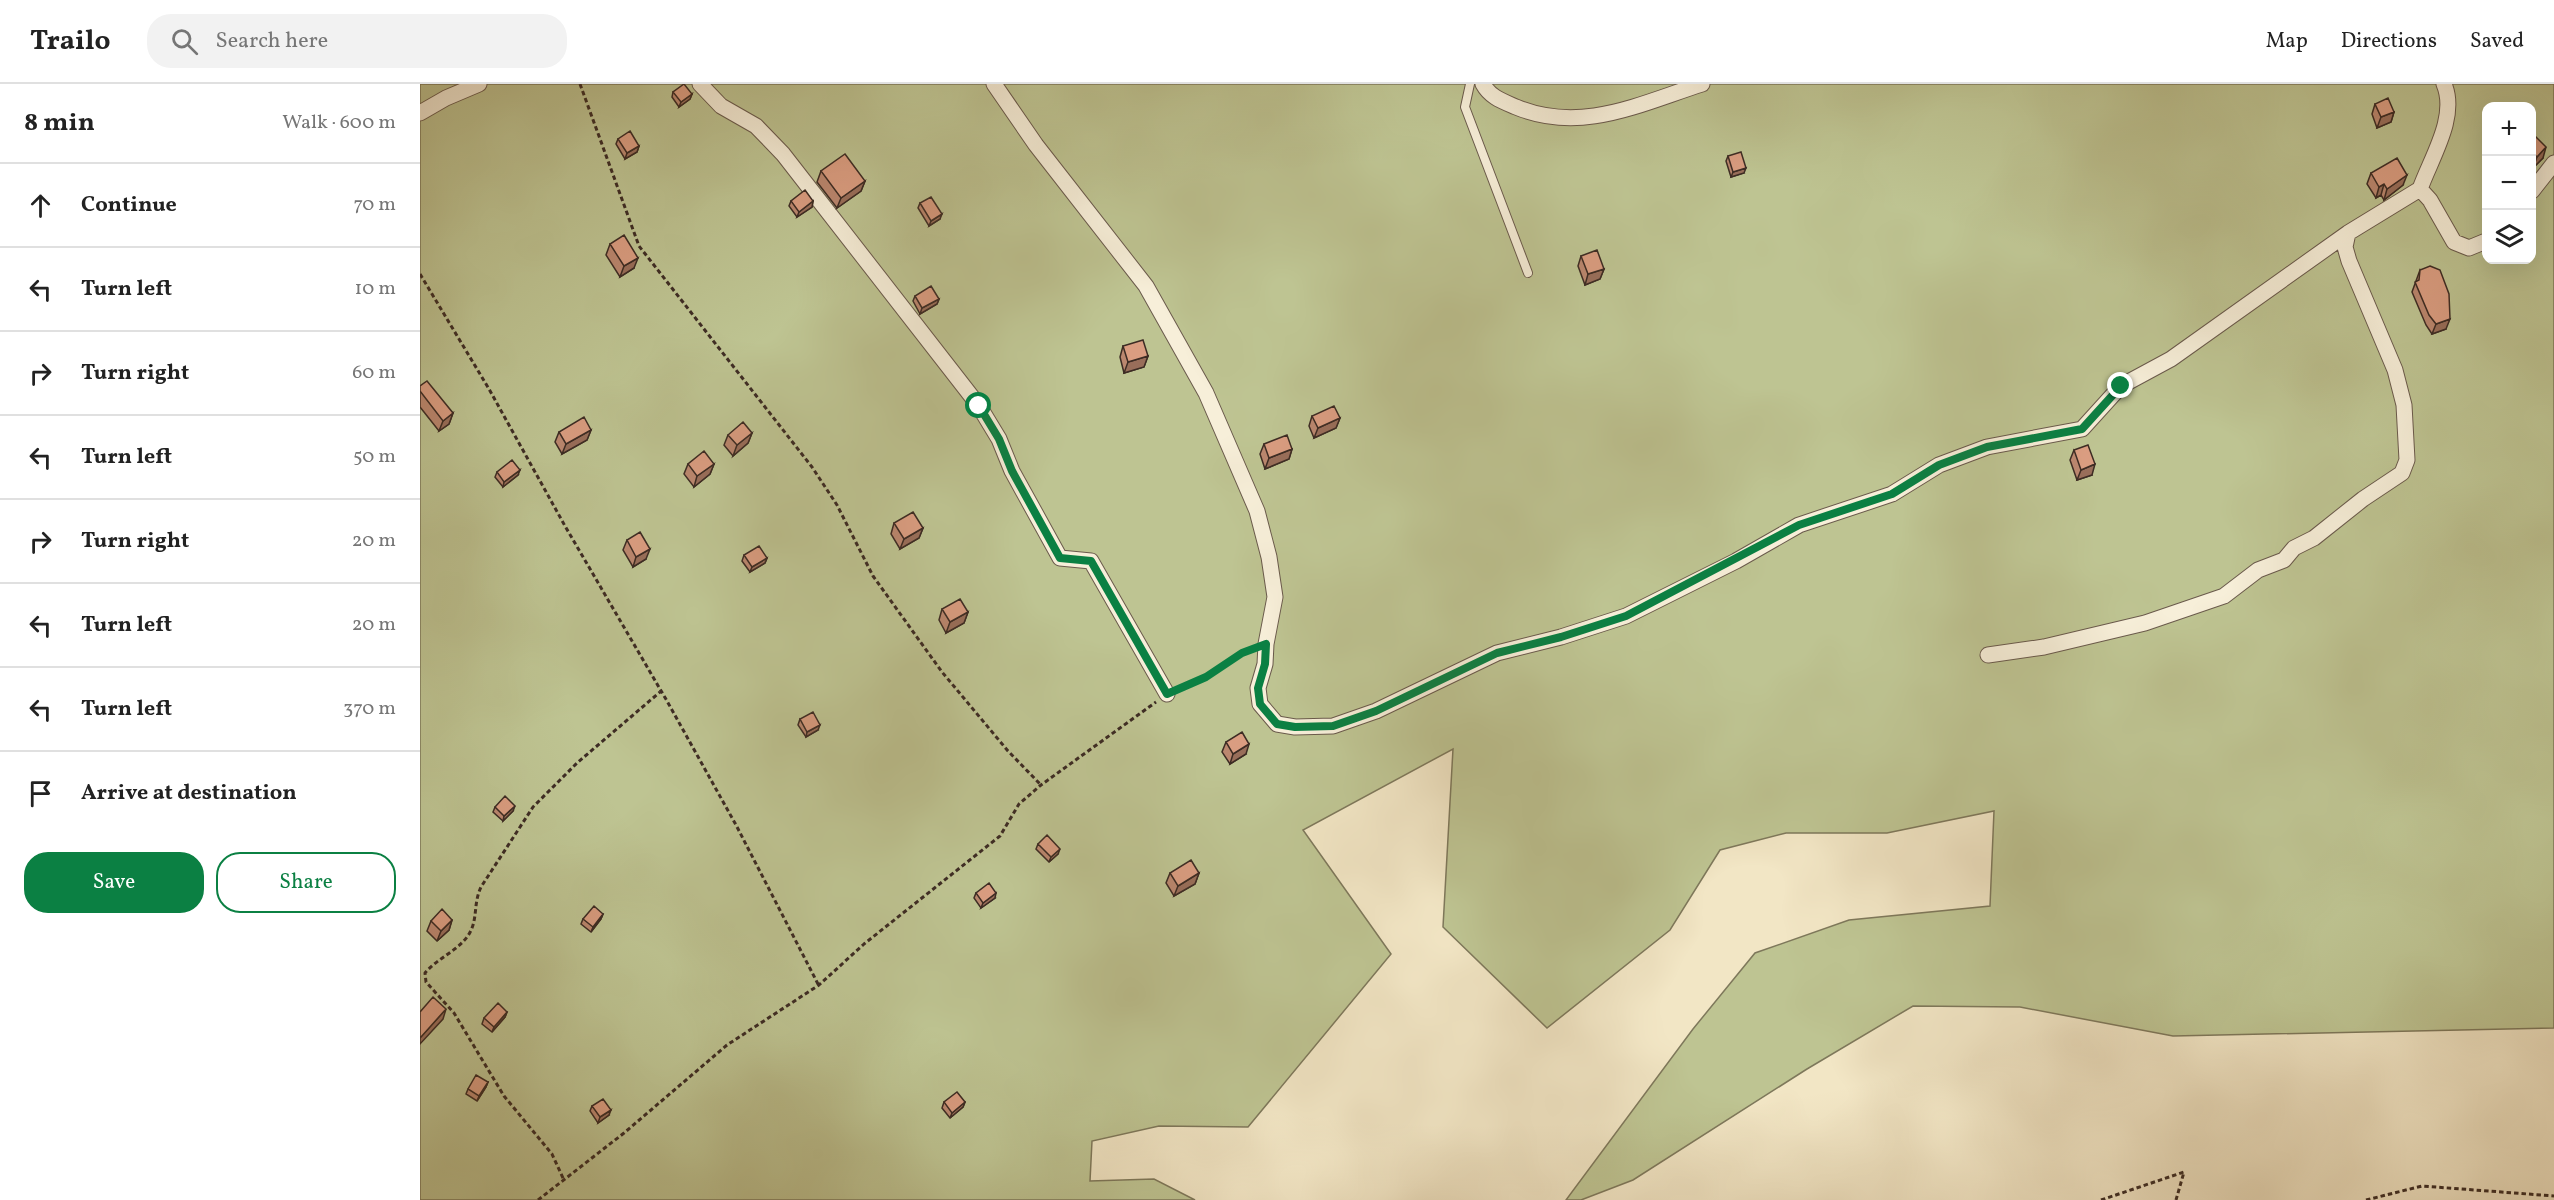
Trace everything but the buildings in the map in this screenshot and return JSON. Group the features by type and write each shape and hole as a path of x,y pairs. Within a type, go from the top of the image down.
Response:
{"street":[{"path":"420,113 479,84"},
{"path":"700,84 721,106 756,126 783,154 842,226 979,406 999,439 1012,471 1060,558 1091,561 1167,694"},
{"path":"994,84 1036,145 1146,286 1206,393 1257,511 1269,557 1275,597 1266,644 1265,664 1258,688 1260,704 1277,724 1295,727 1333,726 1376,711 1497,653 1561,637 1626,616 1799,525 1892,494 1939,465 1987,447 2082,429 2121,386 2171,359 2348,233 2420,189 2445,128 2447,91 2444,84"},
{"path":"1483,84 1495,98 1540,117 1595,118 1702,84"},
{"path":"2536,186 2554,163"},
{"path":"2420,189 2430,200 2454,242 2469,248 2482,243"},
{"path":"1988,655 2044,647 2145,623 2224,596 2258,570 2284,560 2294,548 2314,538 2363,499 2402,473 2407,460 2404,405 2395,370 2349,261 2345,247 2348,233"}],"lane":[{"path":"1470,84 1466,107 1528,273"}],"path":[{"path":"580,84 639,246 812,467 837,505 873,576 942,672 1008,751 1041,785"},
{"path":"420,274 528,456 736,825 819,985"},
{"path":"538,1200 624,1132 727,1045 819,985 864,944 1000,836 1019,804 1041,785 1167,694 1206,677 1242,653 1266,644"},
{"path":"563,1178 552,1154 504,1096 454,1013 426,982 425,973 435,962 462,944 472,927 474,900 533,807 577,763 660,692"},
{"path":"2100,1200 2184,1172 2176,1200"},
{"path":"2366,1200 2422,1186 2554,1196"}],"green space":[{"path":"420,84 2554,84 2554,1028 2173,1036 2020,1007 1913,1006 1807,1069 1633,1180 1581,1200 1566,1200 1693,1029 1755,953 1849,920 1990,906 1994,811 1887,833 1786,833 1720,850 1670,930 1547,1028 1443,927 1453,749 1303,830 1391,954 1248,1127 1159,1126 1092,1141 1090,1181 1154,1179 1195,1200 420,1200"}],"route":[{"path":"979,406 999,439 1012,471 1060,558 1091,561 1167,694 1206,677 1242,653 1266,644 1265,664 1258,688 1260,704 1277,724 1295,727 1333,726 1376,711 1497,653 1561,637 1626,616 1736,561 1799,525 1892,494 1939,465 1987,447 2082,429 2121,386"}]}
